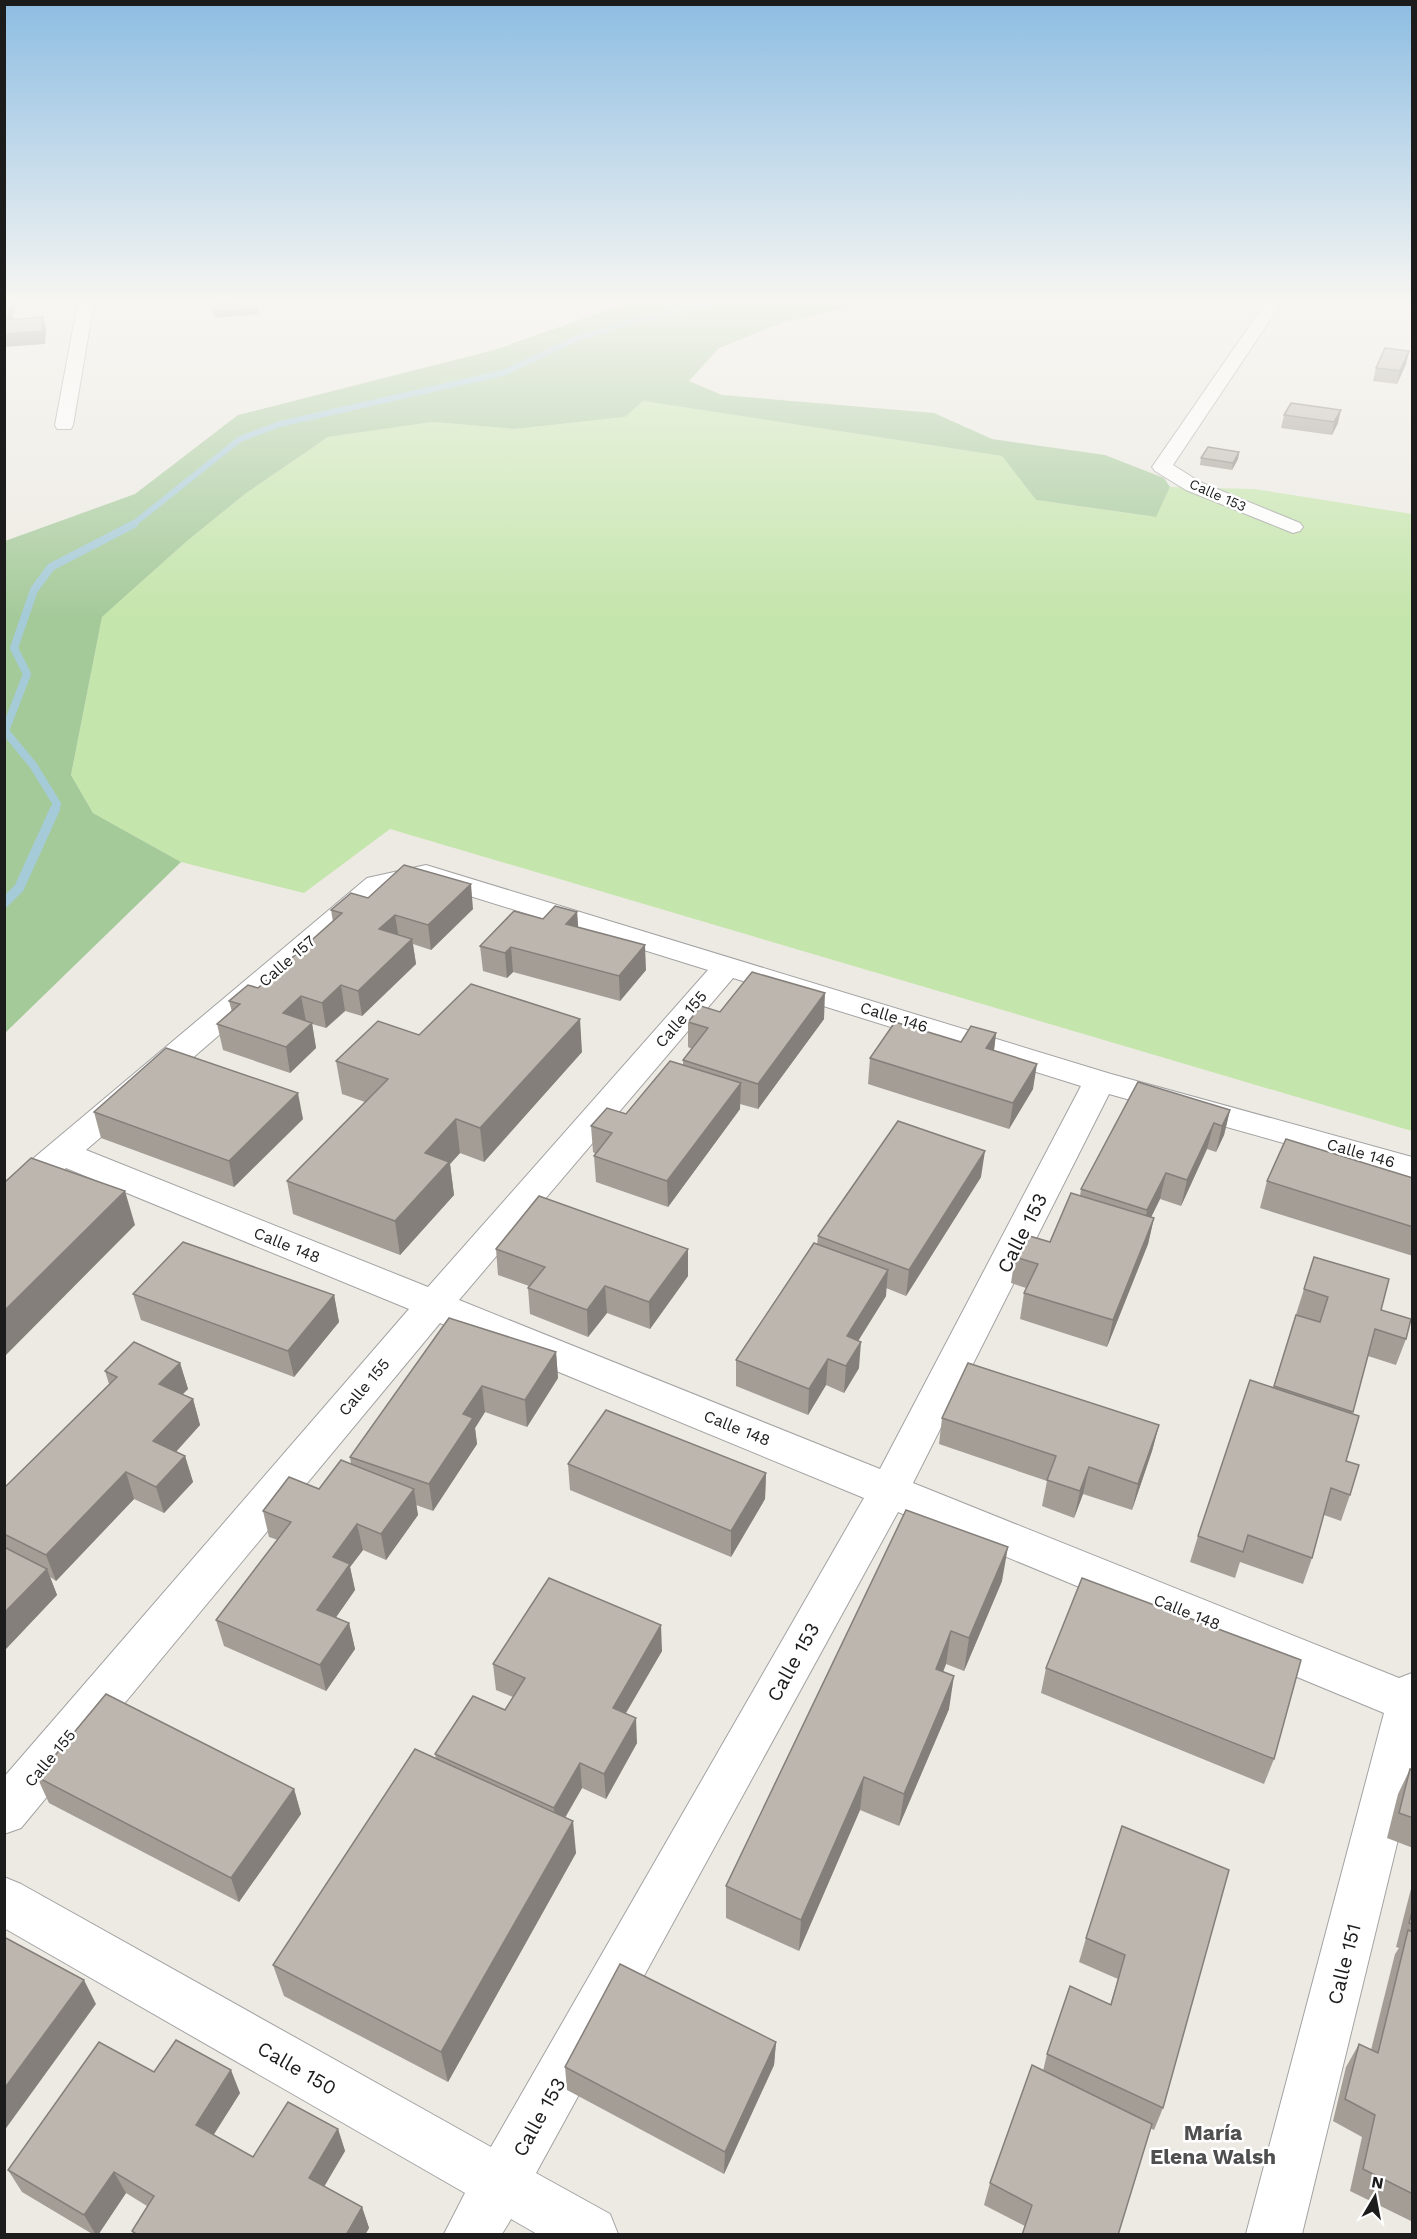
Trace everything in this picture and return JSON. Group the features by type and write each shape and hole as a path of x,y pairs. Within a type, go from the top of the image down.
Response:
{"street":[{"path":"64,425 67,406"},
{"name":"Calle 153","path":"1203,406 1162,467 1193,486 1293,527"},
{"name":"Calle 146","path":"377,884 426,873 1100,1081 1413,1168"},
{"name":"Calle 157","path":"4,1202 377,884"},
{"name":"Calle 155","path":"4,1812 434,1305 727,966"},
{"name":"Calle 153","path":"472,2235 889,1490 1100,1081"},
{"name":"Calle 148","path":"62,1153 1412,1700"},
{"name":"Calle 151","path":"1274,2235 1412,1700"},
{"name":"Calle 150","path":"4,1901 590,2235"}],"green space":[{"path":"272,406 637,406 625,417 515,429 433,422 328,437 245,494 187,541 102,617 71,775 93,813 181,862 5,1033 5,541 135,494 238,415"},
{"path":"637,406 679,406 1002,456 1036,500 1155,517 1170,487 1254,489 1412,514 1412,1131 390,829 304,893 181,862 93,813 71,775 102,617 187,541 245,494 328,437 433,422 515,429 625,417"},
{"path":"679,406 857,406 934,413 992,439 1105,455 1164,478 1170,487 1156,517 1036,500 1002,456"}],"building":[{"path":"1289,406 1316,406 1341,410 1334,422 1284,415"},
{"path":"1208,447 1239,452 1233,463 1201,458"},
{"path":"404,865 471,884 428,925 395,915 379,929 412,939 358,991 341,985 322,1003 301,996 283,1013 312,1023 286,1047 217,1024 240,1004 229,1001 248,985 258,988 342,913 331,910 351,893 368,898"},
{"path":"555,906 577,912 566,924 645,945 619,976 511,947 505,953 480,946 514,911 543,919"},
{"path":"752,972 825,993 758,1084 683,1060 708,1028 688,1022 701,1006 720,1012"},
{"path":"471,984 580,1019 480,1128 456,1119 425,1153 449,1162 395,1221 287,1181 388,1079 336,1061 378,1021 419,1035"},
{"path":"895,1022 961,1042 971,1026 996,1033 986,1048 1037,1064 1013,1103 870,1058"},
{"path":"166,1048 298,1093 229,1161 94,1112"},
{"path":"670,1061 741,1083 667,1181 594,1156 612,1133 591,1126 607,1108 626,1114"},
{"path":"1138,1082 1230,1110 1222,1126 1214,1123 1187,1180 1166,1173 1147,1210 1081,1189"},
{"path":"898,1121 985,1151 909,1270 818,1236"},
{"path":"1286,1139 1413,1178 1413,1227 1267,1181"},
{"path":"31,1158 125,1191 4,1311 4,1183"},
{"path":"1071,1193 1154,1218 1113,1320 1024,1293 1038,1264 1015,1257 1026,1235 1050,1242"},
{"path":"539,1196 688,1249 649,1302 605,1286 587,1310 528,1288 545,1267 496,1249"},
{"path":"183,1242 334,1295 288,1351 133,1294"},
{"path":"814,1243 888,1270 847,1336 861,1342 846,1366 828,1359 809,1389 736,1360"},
{"path":"1314,1257 1389,1279 1381,1310 1411,1319 1406,1339 1375,1329 1353,1412 1274,1386 1296,1315 1320,1322 1328,1297 1304,1289"},
{"path":"449,1318 556,1352 525,1400 482,1386 463,1414 473,1418 429,1484 350,1457"},
{"path":"134,1342 180,1363 159,1384 193,1399 153,1441 185,1456 156,1487 126,1472 46,1555 4,1534 4,1488 117,1377 105,1371"},
{"path":"968,1363 1159,1425 1138,1484 1089,1467 1080,1491 1047,1480 1056,1456 942,1418"},
{"path":"1250,1380 1359,1416 1346,1461 1359,1465 1350,1495 1331,1488 1312,1558 1248,1535 1243,1552 1198,1536"},
{"path":"606,1410 766,1473 731,1531 568,1464"},
{"path":"341,1460 414,1489 381,1534 357,1524 333,1557 350,1564 317,1610 349,1623 320,1665 216,1620 291,1522 263,1511 289,1477 319,1489"},
{"path":"906,1510 1008,1547 969,1638 951,1631 936,1669 954,1676 904,1794 864,1777 801,1920 726,1886"},
{"path":"4,1547 47,1569 4,1613"},
{"path":"549,1578 661,1625 613,1708 636,1718 604,1774 580,1763 554,1808 435,1754 473,1696 505,1710 525,1678 493,1664"},
{"path":"1082,1578 1301,1660 1274,1759 1046,1668"},
{"path":"106,1694 294,1789 231,1878 37,1777"},
{"path":"415,1749 573,1821 441,2052 273,1965"},
{"path":"1410,1769 1413,1770 1413,1818 1399,1813"},
{"path":"1122,1826 1229,1870 1163,2108 1047,2054 1070,1986 1111,2005 1125,1955 1086,1938"},
{"path":"1413,1908 1413,1924 1409,1923"},
{"path":"1408,1930 1413,1932 1413,2194 1363,2169 1375,2115 1345,2099 1359,2044 1378,2053"},
{"path":"4,1937 84,1980 4,2089"},
{"path":"620,1964 776,2042 725,2152 565,2067"},
{"path":"176,2040 231,2070 196,2125 253,2157 288,2102 338,2129 309,2178 362,2207 346,2235 138,2235 132,2231 154,2196 114,2172 84,2215 8,2170 99,2042 154,2072"},
{"path":"1032,2065 1152,2124 1118,2235 1022,2235 1032,2205 990,2183"}],"waterway":[{"path":"133,525 240,439 280,424 357,406"},
{"path":"54,811 57,804 33,765 5,731 27,674 14,648 34,590 51,567 133,525"},
{"path":"4,903 19,888 55,809"}],"district":[{"name":"María Elena Walsh","path":"1213,2144"}]}
